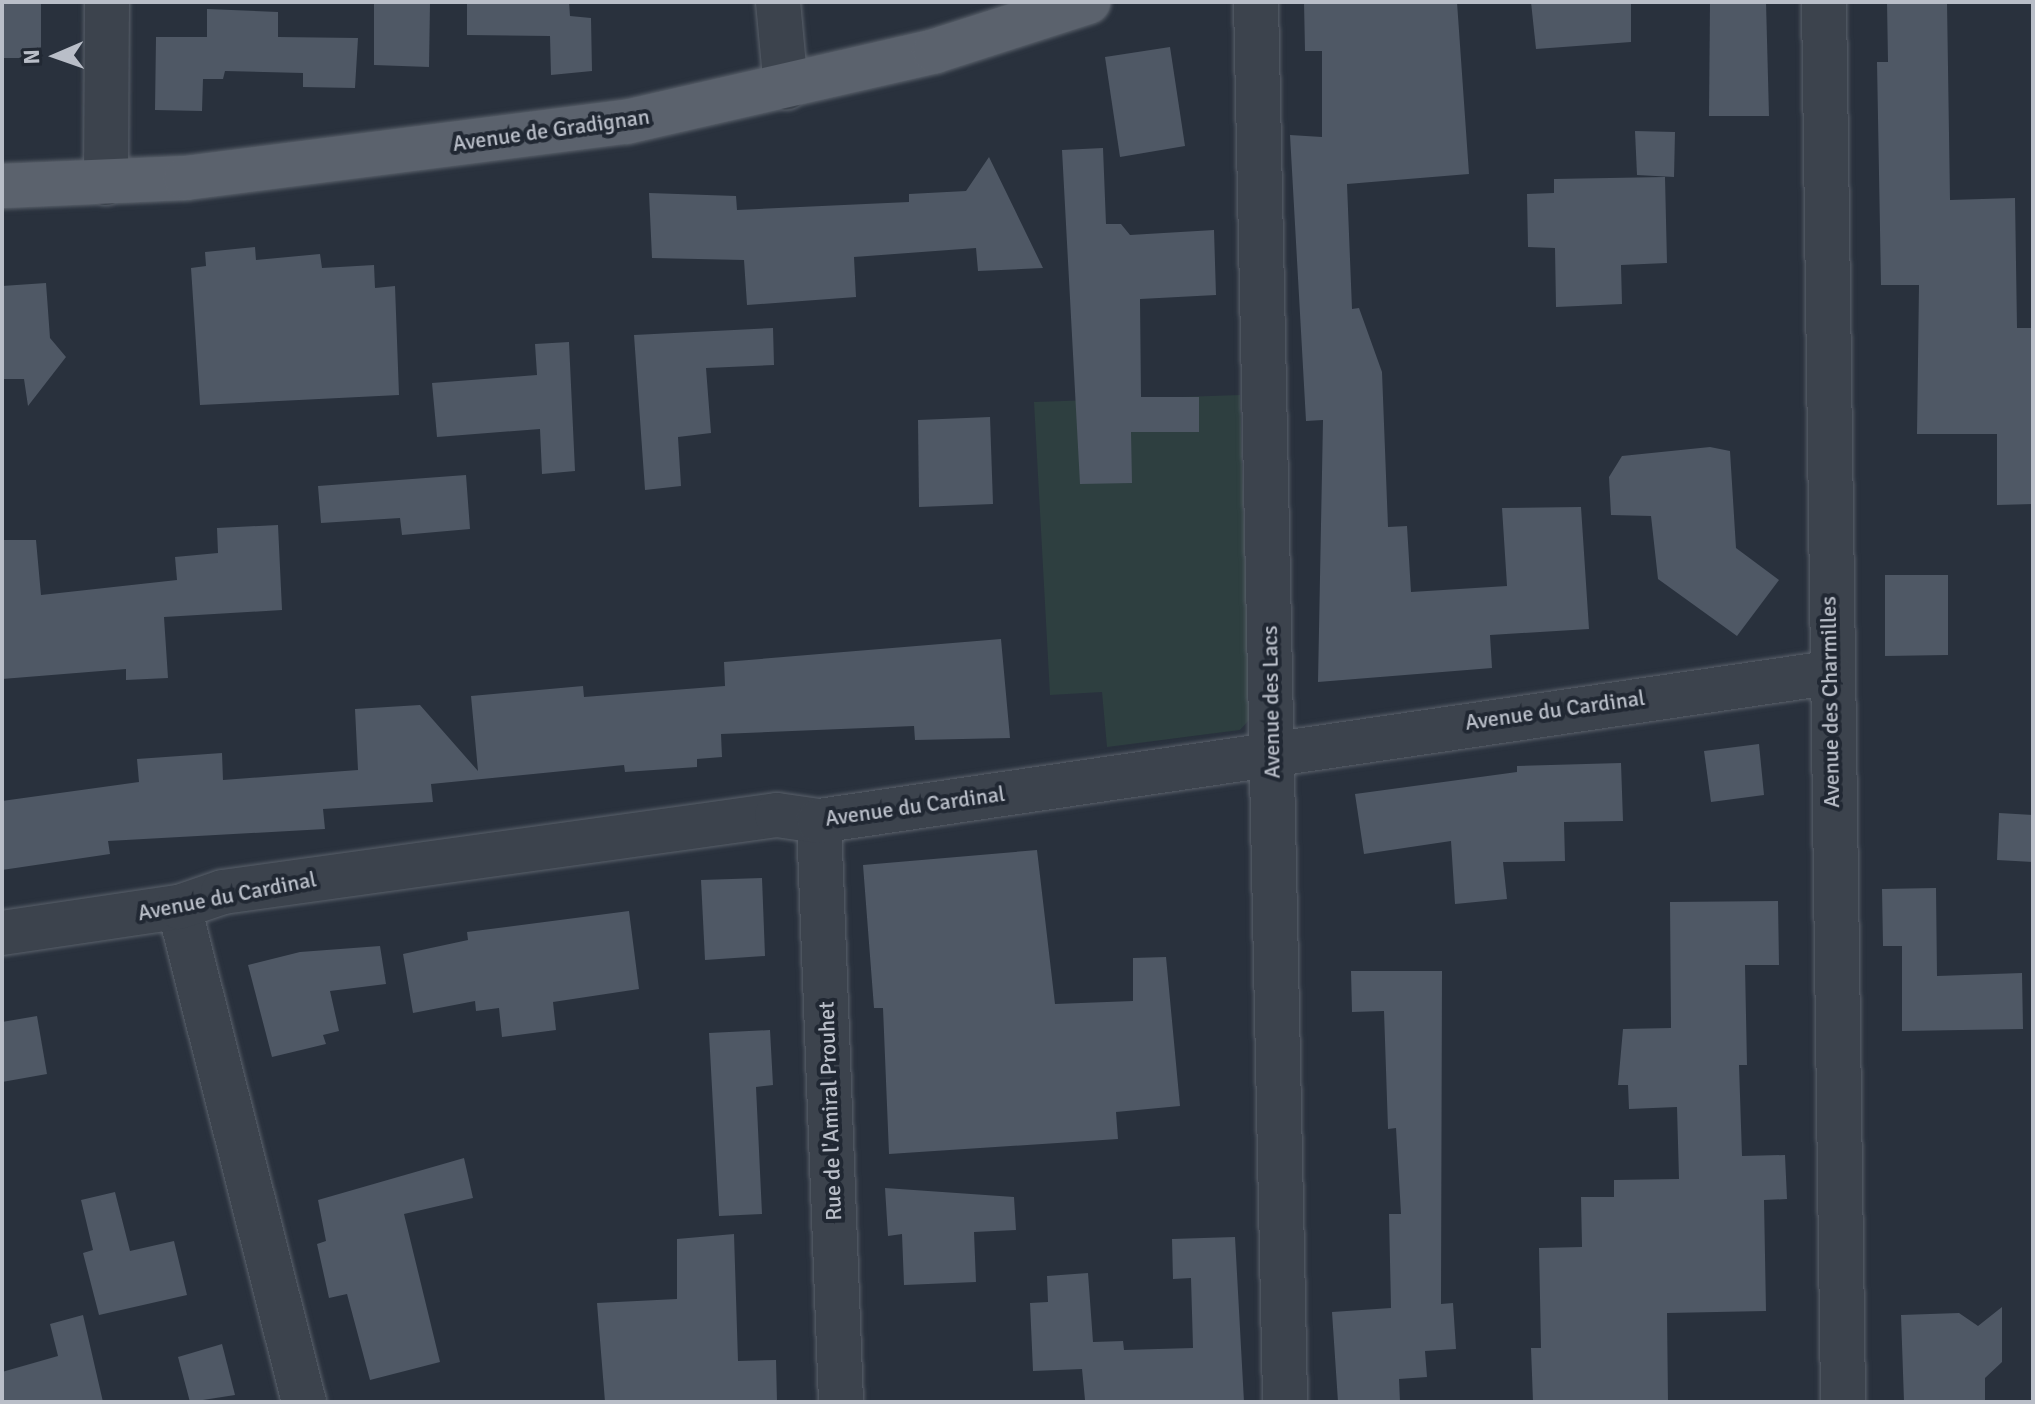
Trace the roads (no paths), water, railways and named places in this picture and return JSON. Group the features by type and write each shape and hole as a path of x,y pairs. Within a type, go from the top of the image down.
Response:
{"main road":[{"name":"Avenue de Gradignan","path":"2,186 106,183 626,122 786,88 935,51 1088,2"}],"street":[{"path":"106,183 107,2"},
{"path":"778,2 786,88"},
{"name":"Avenue des Lacs","path":"1256,2 1285,1402"},
{"name":"Avenue des Charmilles","path":"1824,2 1829,673 1843,1402"},
{"name":"Avenue du Cardinal","path":"2,933 179,907 223,892 777,815 819,821 1272,751 1829,673"},
{"name":"Rue de l'Amiral Prouhet","path":"819,821 841,1402"},
{"path":"179,907 304,1402"}]}
